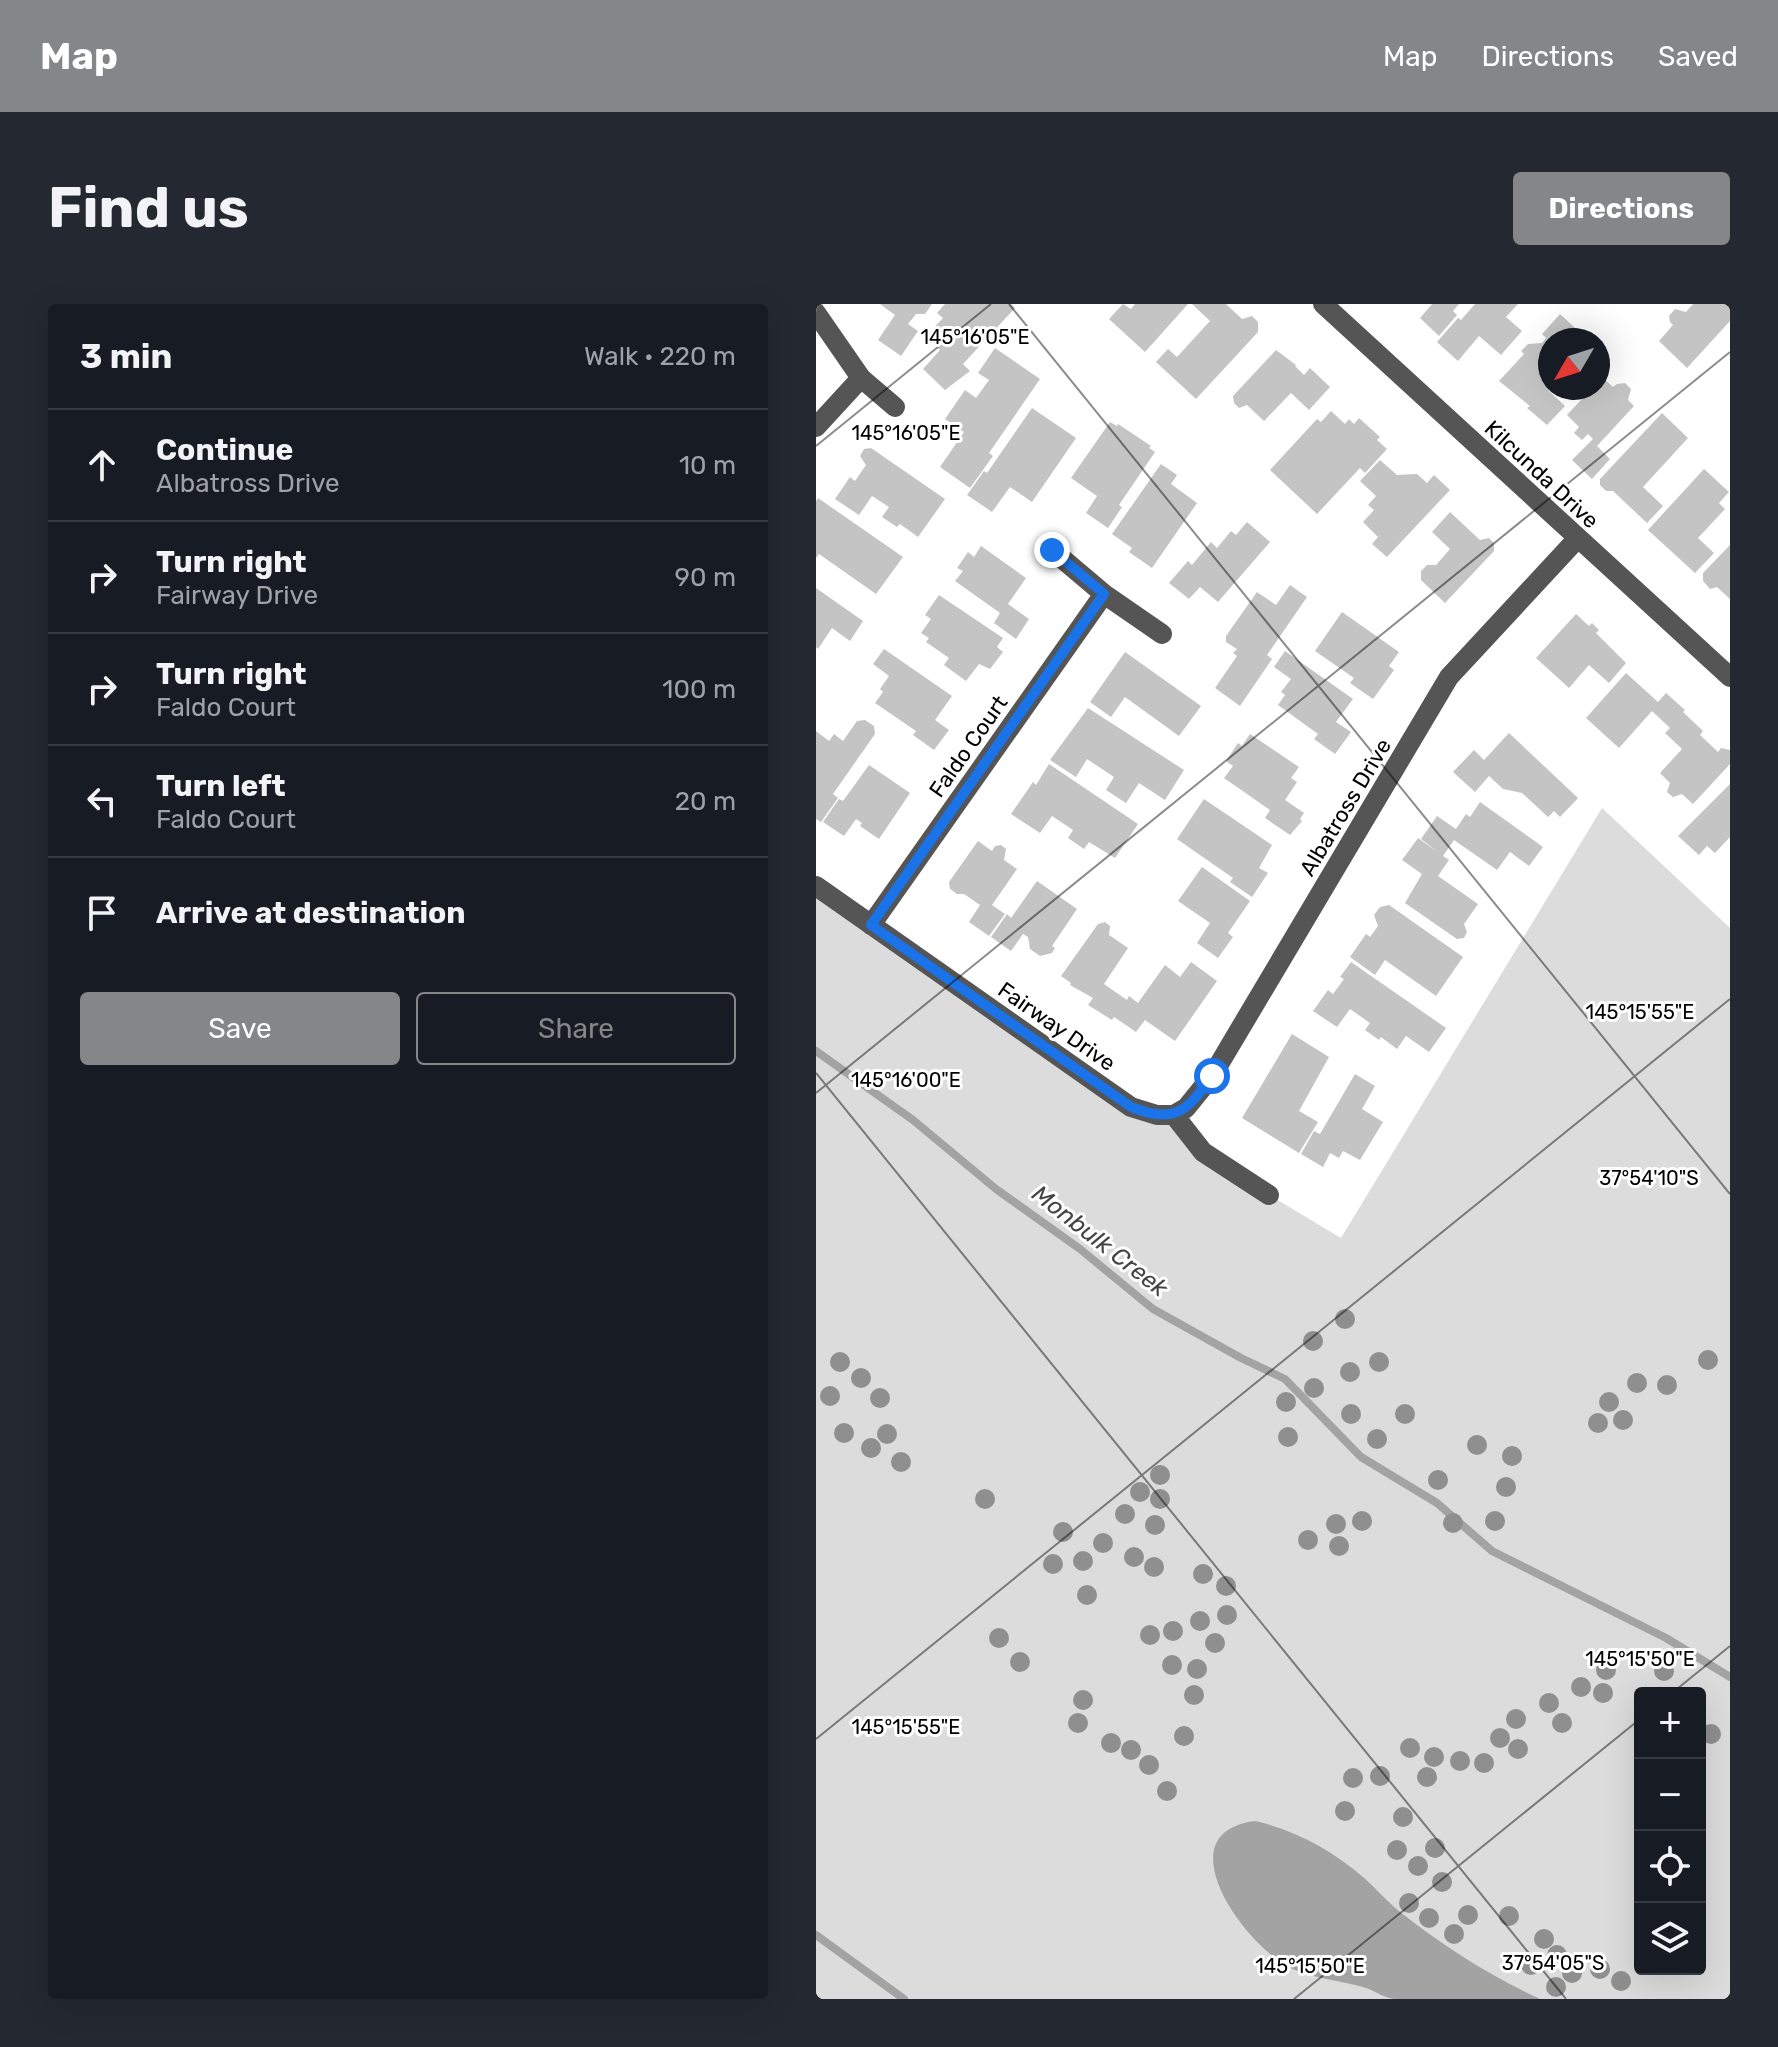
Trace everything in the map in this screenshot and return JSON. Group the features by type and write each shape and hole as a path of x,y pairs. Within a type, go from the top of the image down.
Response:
{"street":[{"name":"Kilcunda Drive","path":"1323,304 1730,677"},
{"path":"816,313 861,378 895,407"},
{"path":"816,427 861,378"},
{"name":"Albatross Drive","path":"1174,1115 1186,1108 1212,1076 1449,677 1577,539"},
{"path":"1052,550 1104,594 1162,634"},
{"name":"Faldo Court","path":"871,925 1104,594"},
{"name":"Fairway Drive","path":"816,886 1131,1107 1157,1115 1174,1115"},
{"path":"1174,1115 1203,1152 1269,1195"}],"shaded area":[{"path":"1602,808 1730,928 1730,1999 816,1999 816,886 1159,1115 1269,1195 1341,1238"},
{"path":"1255,1821 1299,1836 1326,1850 1351,1867 1399,1911 1436,1939 1540,1999 1394,1999 1366,1988 1303,1973 1276,1959 1237,1918 1222,1893 1214,1868 1215,1847 1228,1830"}],"building":[{"path":"880,304 932,304 925,314 916,314 908,324 918,331 901,356 878,340 895,315"},
{"path":"945,304 1011,304 1015,308 963,364 970,371 945,390 923,369 940,350 926,336 943,318 937,313"},
{"path":"1123,304 1131,309 1135,304 1188,304 1145,352 1109,319"},
{"path":"1192,304 1226,304 1242,319 1252,316 1258,322 1258,332 1196,399 1156,362 1168,349 1177,357 1210,321"},
{"path":"1432,304 1459,304 1453,311 1457,315 1439,336 1420,318"},
{"path":"1475,304 1518,304 1506,317 1522,331 1501,355 1479,336 1458,361 1437,342"},
{"path":"1693,304 1730,304 1730,321 1687,368 1659,341 1673,325 1669,316 1675,309 1686,312"},
{"path":"1560,314 1575,328 1547,328"},
{"path":"1538,343 1538,400 1559,400 1565,406 1547,425 1527,408 1530,406 1499,381 1524,354 1521,351 1528,344"},
{"path":"995,348 1040,379 989,453 993,456 970,488 940,467 964,432 945,419 965,390 976,398 989,380 978,373"},
{"path":"1276,350 1304,375 1310,368 1330,387 1309,410 1291,393 1264,421 1247,405 1239,408 1233,396"},
{"path":"1625,383 1631,389 1628,400 1634,406 1597,446 1610,459 1592,479 1572,460 1593,439 1588,434 1582,440 1574,433 1579,427 1567,415 1581,400 1610,400 1610,384 1613,387"},
{"path":"1032,408 1076,438 1032,502 1010,487 992,512 967,495 984,471 987,473"},
{"path":"1331,411 1345,424 1349,419 1354,424 1359,418 1380,437 1377,440 1387,449 1365,473 1360,468 1317,514 1270,470 1317,419 1321,422"},
{"path":"1662,413 1688,438 1643,487 1663,506 1647,523 1613,491 1606,491 1600,485 1600,479"},
{"path":"1110,422 1151,446 1149,448 1155,452 1119,505 1122,507 1108,528 1086,513 1097,496 1071,478"},
{"path":"871,448 945,499 918,537 900,524 897,527 882,517 889,507 872,496 859,515 835,499 850,477 855,481 866,465 860,456 864,449"},
{"path":"1380,460 1397,475 1417,474 1427,483 1434,475 1450,490 1387,557 1372,544 1378,537 1363,522 1374,510 1368,505 1376,496 1360,481"},
{"path":"1161,464 1177,475 1171,484 1197,503 1152,568 1129,552 1132,548 1112,534"},
{"path":"1704,469 1729,492 1719,503 1725,509 1698,538 1714,553 1695,573 1648,530"},
{"path":"818,498 903,557 876,594 819,554 816,558"},
{"path":"1450,512 1480,540 1489,538 1494,543 1494,551 1445,603 1421,580 1421,571 1427,565 1436,565 1450,549 1432,532"},
{"path":"1247,522 1270,542 1218,602 1200,587 1189,599 1169,583 1188,561 1192,565 1211,542 1217,548 1231,531 1236,535"},
{"path":"1730,545 1730,599 1717,587 1710,589 1703,581 1703,573"},
{"path":"981,546 1026,578 1008,604 1029,619 1016,639 994,623 1000,613 955,581 963,571 957,568 968,552 974,557"},
{"path":"1290,585 1307,597 1267,655 1272,659 1240,706 1215,688 1237,656 1233,653 1237,649 1226,642 1226,636 1257,592 1276,605"},
{"path":"816,588 863,621 850,641 832,628 818,649 816,647"},
{"path":"939,595 1003,638 997,647 1003,652 990,669 979,664 966,681 944,665 949,658 926,642 929,638 921,633 931,619 925,615"},
{"path":"1342,612 1399,652 1389,666 1394,670 1373,699 1350,683 1354,678 1315,651"},
{"path":"1576,614 1589,626 1592,623 1599,630 1596,633 1626,663 1609,683 1589,665 1569,688 1536,658"},
{"path":"884,649 952,696 935,720 949,730 934,750 913,735 916,731 875,703 889,676 873,664"},
{"path":"1285,651 1353,699 1336,722 1351,732 1335,754 1314,739 1318,734 1278,705 1285,695 1281,692 1291,679 1274,667"},
{"path":"1125,652 1201,706 1179,736 1125,697 1111,717 1090,702"},
{"path":"1626,673 1658,702 1666,693 1685,710 1683,712 1703,731 1700,735 1718,752 1721,748 1730,750 1730,764 1693,804 1682,794 1673,797 1667,792 1670,783 1660,773 1682,749 1665,733 1670,728 1652,711 1619,748 1586,718"},
{"path":"1088,708 1184,770 1165,800 1139,783 1126,803 1106,790 1114,777 1087,759 1076,777 1050,760"},
{"path":"865,720 874,726 875,734 833,794 838,798 821,822 816,819 816,731 829,741 834,734 843,741 857,721"},
{"path":"1509,733 1578,798 1560,817 1554,811 1548,817 1522,793 1503,789 1489,776 1475,792 1453,772 1474,750 1484,760"},
{"path":"1250,734 1299,767 1291,778 1297,782 1285,800 1304,813 1300,819 1302,821 1290,835 1265,818 1270,810 1224,778 1233,766 1226,761 1238,743 1242,746"},
{"path":"1049,764 1138,824 1115,858 1089,842 1084,849 1068,838 1073,830 1052,816 1040,833 1011,814"},
{"path":"869,765 910,793 879,839 860,826 862,823 856,819 844,836 823,822"},
{"path":"1730,784 1730,837 1715,853 1707,846 1699,855 1678,836"},
{"path":"1204,799 1272,845 1259,868 1268,873 1252,897 1230,882 1233,878 1177,839"},
{"path":"1480,802 1543,847 1529,866 1510,852 1497,870 1454,840 1443,856 1449,860 1438,876 1478,904 1464,924 1467,932 1464,938 1457,939 1405,903 1422,874 1402,860 1418,838 1439,853 1421,839 1437,816 1456,829 1466,814 1470,817"},
{"path":"978,841 992,851 995,846 1001,845 1006,849 1004,860 1017,869 992,905 1005,914 989,936 969,922 980,905 950,889 949,882"},
{"path":"1202,867 1250,901 1228,933 1233,937 1218,958 1197,943 1210,923 1178,901"},
{"path":"1037,881 1077,909 1052,946 1055,948 1052,953 1040,956 1030,949 1028,937 1023,934 1011,951 991,937 1007,914 1011,918"},
{"path":"1389,905 1463,957 1436,996 1385,960 1375,975 1350,957 1366,934 1370,937 1378,926 1374,915 1380,907"},
{"path":"1105,922 1110,926 1109,935 1128,948 1104,984 1127,1000 1129,996 1138,1003 1165,965 1180,977 1191,962 1217,981 1175,1041 1145,1020 1136,1032 1114,1017 1112,1020 1088,1005 1093,998 1061,976 1098,924"},
{"path":"1351,962 1446,1028 1429,1052 1406,1036 1397,1049 1381,1037 1379,1040 1365,1030 1370,1023 1350,1009 1337,1027 1313,1011 1328,990 1333,994"},
{"path":"1292,1034 1329,1057 1299,1111 1318,1122 1299,1153 1242,1118"},
{"path":"1355,1074 1375,1086 1362,1109 1383,1122 1360,1160 1343,1151 1339,1158 1330,1153 1323,1167 1301,1154 1314,1131 1320,1134"}],"waterway":[{"name":"Monbulk Creek","path":"816,1051 913,1120 996,1189 1080,1249 1153,1309 1285,1379 1361,1457 1437,1503 1492,1551 1666,1638 1730,1677"},
{"path":"816,1935 904,1999"}],"route":[{"path":"1052,550 1104,594 871,925 1131,1107 1145,1113 1174,1115 1198,1096 1212,1076"}]}
